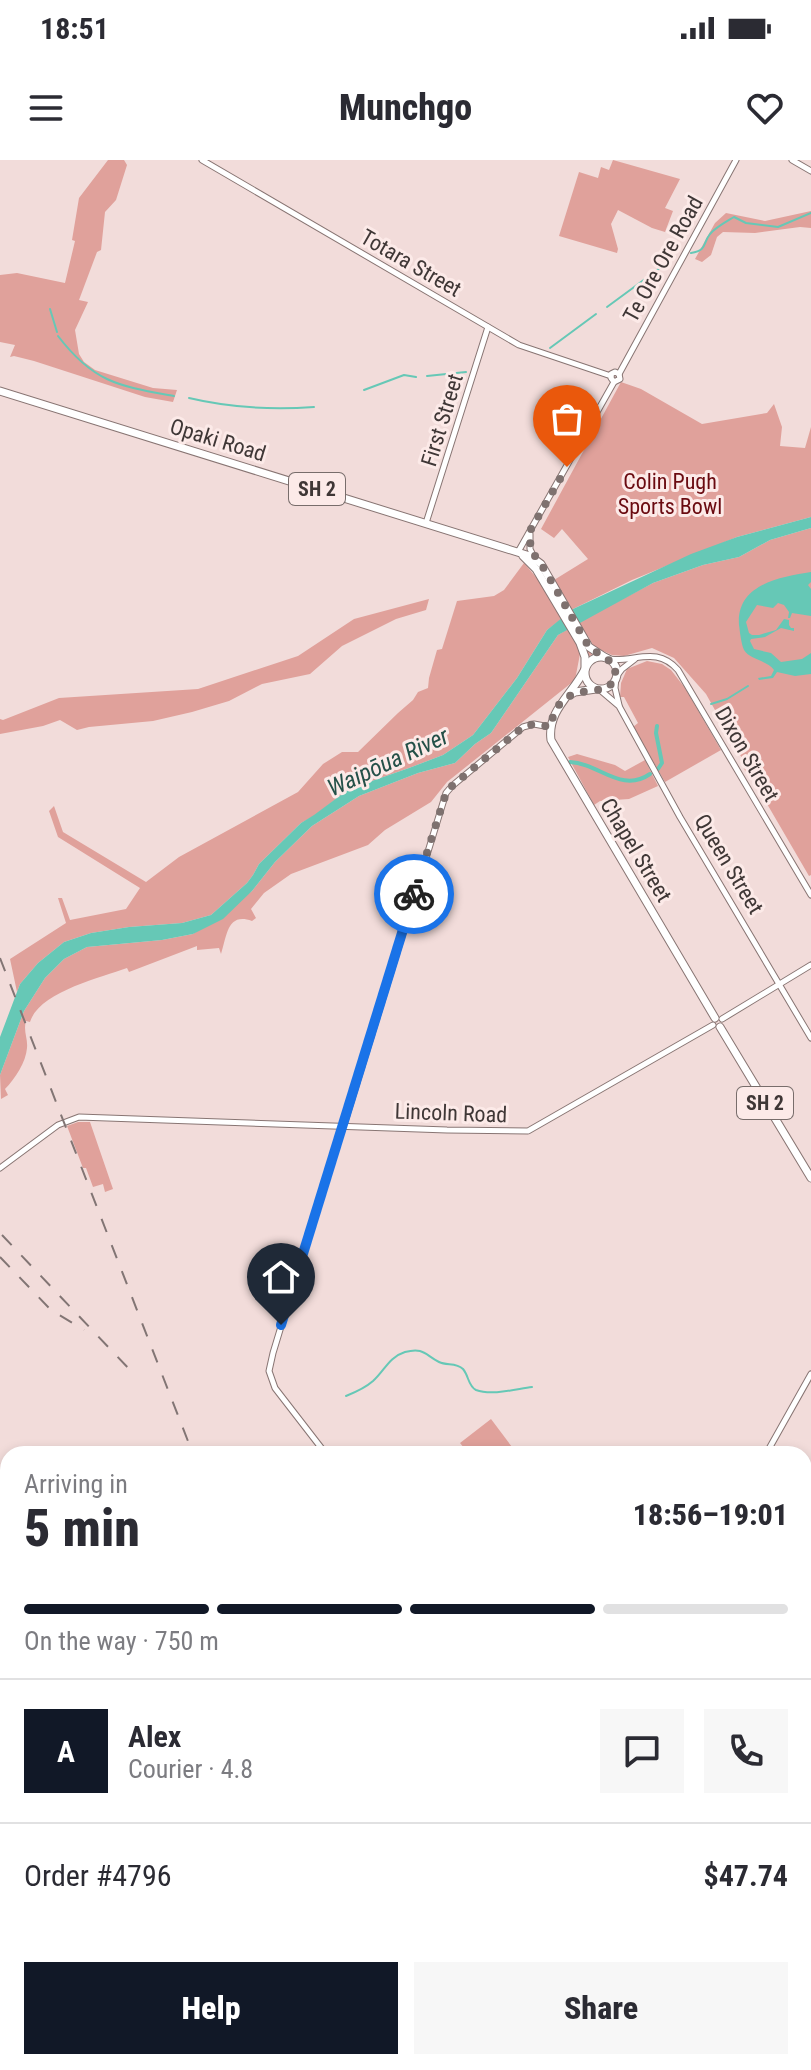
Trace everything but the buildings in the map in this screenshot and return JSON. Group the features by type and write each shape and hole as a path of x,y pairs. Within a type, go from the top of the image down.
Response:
{"highway":[{"name":"Opaki Road","path":"0,391 518,552"},
{"name":"SH 2","path":"518,552 536,559"},
{"path":"518,552 536,569 562,604"},
{"path":"536,559 583,642 616,668 616,677 608,688 575,692 566,698"},
{"path":"583,642 587,682 598,689"},
{"path":"550,727 555,712 575,688 585,668 596,658 606,658"},
{"name":"Chapel Street","path":"550,727 554,749 811,1178"}],"street":[{"name":"Totara Street","path":"202,160 528,350 612,379"},
{"name":"Te Ore Ore Road","path":"612,379 614,373 619,374 736,160"},
{"path":"792,160 811,171"},
{"name":"First Street","path":"426,523 488,327"},
{"path":"518,552 612,379"},
{"path":"531,529 530,549 536,559"},
{"name":"Dixon Street","path":"606,658 619,660 649,655 661,657 678,670 811,895"},
{"path":"616,677 636,658"},
{"name":"Queen Street","path":"616,677 619,706 680,817 811,1038"},
{"name":"Queen Street","path":"598,689 619,706"},
{"path":"320,1446 275,1388 269,1371 446,793 523,727 534,724 550,727"},
{"name":"Lincoln Road","path":"0,1168 64,1122 79,1117 528,1131 811,965"},
{"path":"770,1446 811,1374"}],"green space":[{"path":"108,160 124,160 127,165 116,200 105,212 101,250 97,252 79,300 88,302 75,330 79,354 95,370 153,388 177,390 173,402 145,397 34,361 10,357 15,345 0,342 0,275 17,273 65,283 75,241 72,240 79,198"},
{"path":"613,160 680,179 665,208 673,211 665,232 618,210 611,224 617,253 559,236 579,172 598,178 601,167 609,170"},
{"path":"811,211 811,228 755,233 723,232 717,237 711,255 702,262 695,259 715,223 726,213 765,221"},
{"name":"Colin Pugh Sports Bowl","path":"621,382 641,389 702,424 767,413 774,404 782,427 780,446 805,448 811,427 811,517 737,537 632,580 568,614 575,624 653,583 703,565 739,557 770,540 811,528 811,875 740,762 743,760 706,694 674,658 652,648 624,656 612,655 594,647 588,636 583,638 594,653 588,657 585,646 577,643 580,654 575,680 447,782 431,802 385,830 368,845 291,874 264,893 251,909 256,918 252,921 237,920 229,927 221,954 219,948 197,950 197,946 129,972 127,968 87,982 45,1002 30,1022 26,1021 25,1059 5,1089 8,1095 1,1099 0,1075 24,1011 45,978 64,959 87,947 193,934 252,891 275,862 312,826 359,796 418,773 455,763 491,733 558,635 573,626 567,615 547,630 517,678 473,735 443,755 349,789 301,823 259,864 247,883 211,915 182,923 91,933 64,942 38,963 17,992 10,959 66,923 58,898 62,898 70,920 126,909 140,888 58,837 49,811 54,806 63,832 146,882 179,857 298,792 323,764 342,752 358,752 418,692 428,688 437,650 442,649 457,601 494,596 504,590 524,563 541,583 557,611 569,604 554,580 588,559 562,529 554,538 541,529"},
{"path":"429,599 426,610 396,619 342,646 310,674 262,684 229,701 153,721 77,730 60,720 0,734 0,719 59,698 198,689 298,656 354,619"},
{"path":"647,661 662,664 671,670 721,750 665,782 633,727 638,723 624,697 620,697 621,683 627,669"},
{"path":"577,754 625,771 645,760 658,786 629,799 600,801 594,805 568,757"},
{"path":"90,1122 113,1189 105,1192 103,1184 93,1187 86,1168 83,1168 67,1126"},
{"path":"491,1419 511,1446 462,1446 460,1443"}],"water":[{"path":"811,517 811,528 770,540 739,557 703,565 653,583 558,635 491,733 455,763 418,773 359,796 312,826 223,919 193,934 87,947 64,959 45,978 24,1011 0,1075 0,1037 20,984 38,963 64,942 91,933 182,923 211,915 247,883 259,864 301,823 349,789 443,755 473,735 517,678 547,630 573,609 691,554 737,537"},
{"path":"811,572 808,585 811,589 811,616 792,613 788,618 789,612 778,603 773,608 757,605 746,622 749,633 759,635 776,630 784,619 789,620 794,631 781,628 750,641 754,649 771,653 781,662 802,659 811,653 811,674 795,676 777,672 773,678 759,680 771,676 774,670 744,650 739,625 745,600 762,585"}],"waterway":[{"path":"691,253 702,248 712,231 734,217 746,223 778,227 811,213"},
{"path":"607,307 660,268"},
{"path":"50,309 57,332"},
{"path":"550,348 596,314"},
{"path":"58,336 84,364 109,380 174,396"},
{"path":"427,376 466,372"},
{"path":"364,390 404,375 416,377"},
{"path":"189,398 251,407 314,407"},
{"path":"711,704 727,699 748,686"},
{"path":"657,726 662,763 658,769"},
{"path":"570,762 629,781 650,774"},
{"path":"346,1396 370,1383 395,1357 411,1351 420,1351 439,1362 460,1367 471,1386 482,1392 532,1387"}],"railway":[{"path":"0,958 190,1446"},
{"path":"2,1235 131,1371"},
{"path":"0,1257 51,1310 84,1330"}],"way so far":[{"path":"414,894 442,804 452,786 523,727 534,724 550,727 555,712 575,692 608,688 616,677 614,664 589,647 530,549 531,529 567,467"}],"route":[{"path":"281,1325 414,894"}],"water label":[{"name":"Waipōua River","path":"388,762"}]}
